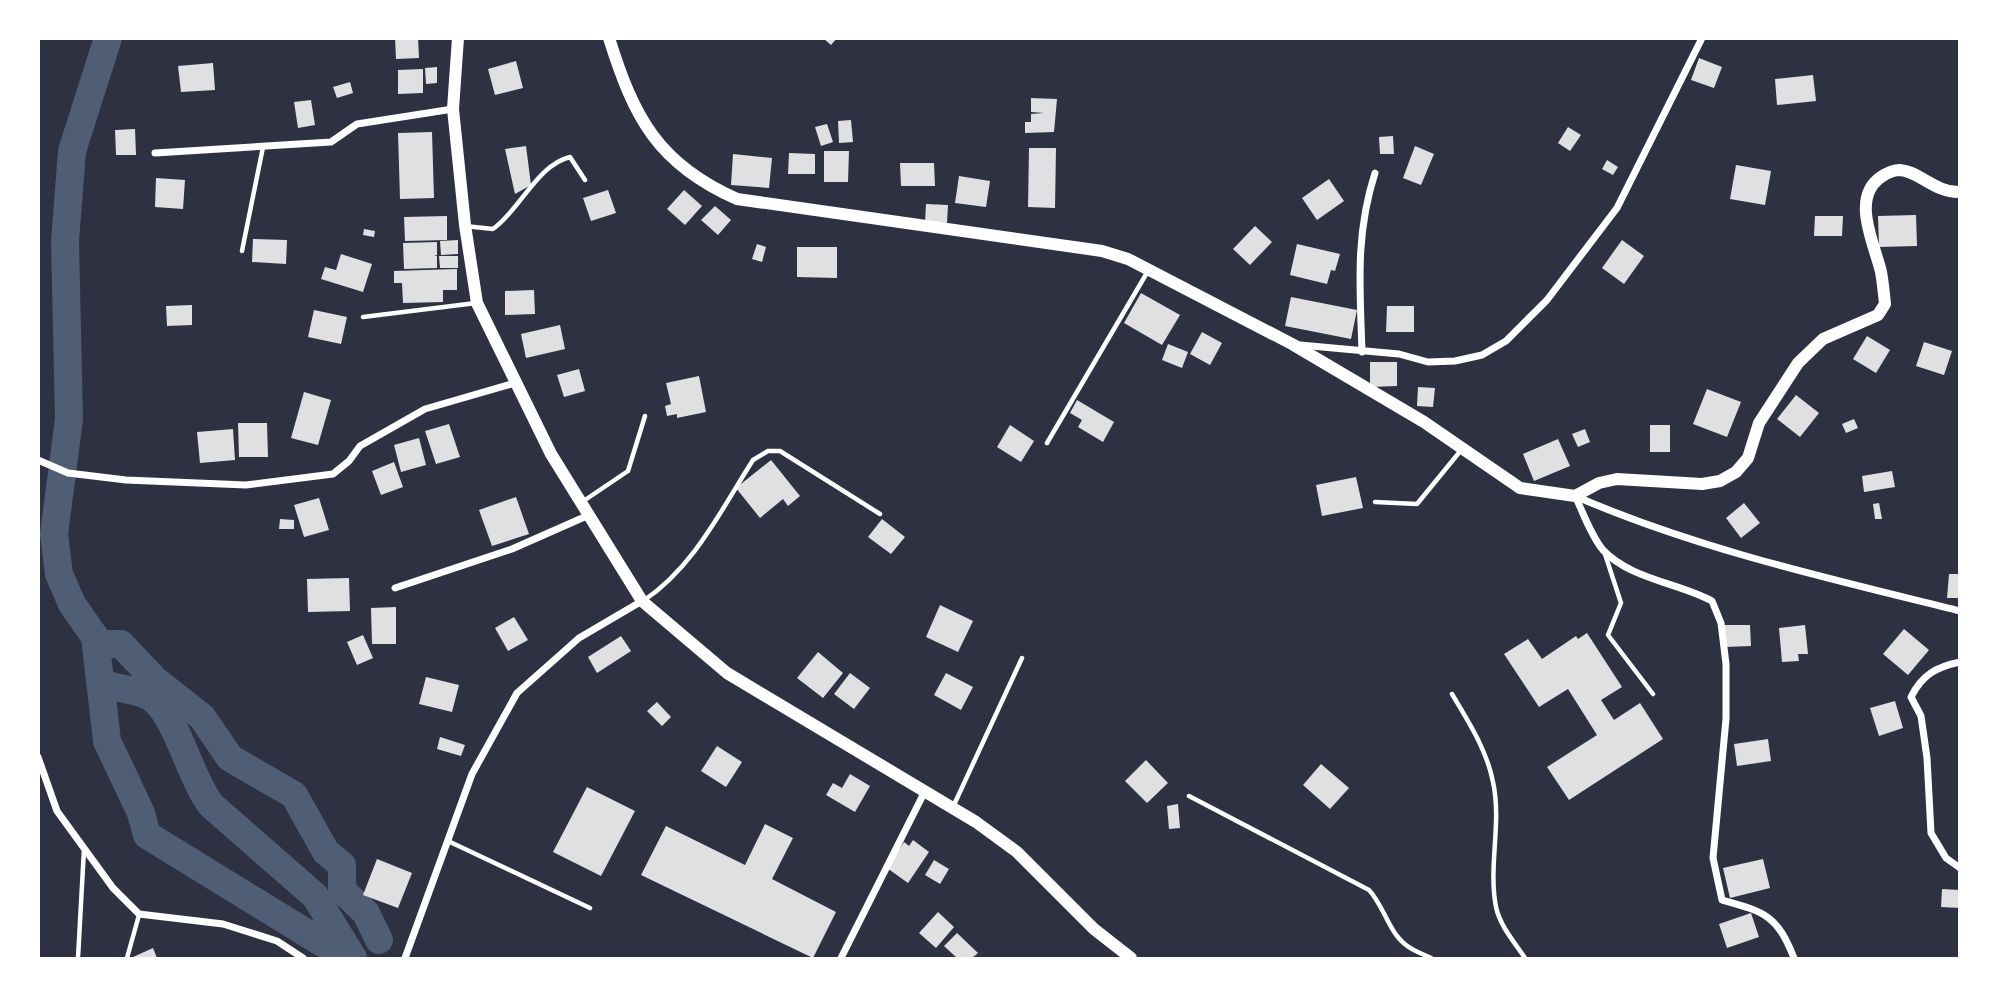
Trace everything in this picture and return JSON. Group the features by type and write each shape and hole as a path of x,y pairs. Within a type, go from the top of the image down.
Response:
{"street":[{"path":"458,38 453,109 465,225 477,303 551,454 642,601 727,673 953,808 1017,852 1094,929 1130,958"},
{"path":"609,38 639,118 665,154 704,184 737,199 1102,251 1149,270 1292,344 1424,422 1520,488 1575,496 1622,516 1797,570 1959,611"},
{"path":"1292,344 1399,354 1428,362 1455,361 1482,355 1506,341 1547,300 1617,208 1702,38"},
{"path":"155,153 331,142 357,124 453,109"},
{"path":"1575,496 1599,483 1617,480 1702,484 1720,481 1736,472 1748,458 1759,423 1798,363 1823,339 1878,315 1885,304 1882,275 1865,212 1867,194 1877,179 1891,171 1903,170 1936,189 1959,192"},
{"path":"1362,352 1360,274 1363,212 1375,173"},
{"path":"38,460 68,473 126,480 246,485 333,474 349,461 360,446 425,409 515,383"},
{"path":"1575,496 1603,550 1644,577 1695,591 1712,601 1721,623 1726,664 1726,719 1713,858 1722,900 1763,911 1783,930 1794,958"},
{"path":"394,588 512,549 589,515"},
{"path":"405,958 472,774 517,693 579,638 642,601"},
{"path":"1959,662 1942,665 1920,679 1911,697 1921,716 1931,834 1945,858 1959,868"},
{"path":"38,757 57,811 113,888 139,914 223,924 277,941 303,958"},
{"path":"841,958 925,791"}],"lane":[{"path":"242,251 264,146"},
{"path":"465,225 493,229 507,220 549,167 562,158 570,157 576,161 585,180"},
{"path":"1048,443 1149,270"},
{"path":"363,317 477,303"},
{"path":"581,502 628,471 645,416"},
{"path":"1375,502 1418,504 1462,448"},
{"path":"642,601 669,580 697,550 752,460 768,451 780,451 880,514"},
{"path":"1603,550 1621,603 1608,635 1653,694"},
{"path":"953,808 1022,658"},
{"path":"1452,694 1479,740 1493,780 1497,813 1496,907 1504,928 1525,958"},
{"path":"1189,796 1369,890 1379,900 1396,934 1407,946 1431,958"},
{"path":"448,841 590,908"},
{"path":"78,958 84,848"},
{"path":"127,958 139,914"}],"building":[{"path":"395,38 418,38 419,58 396,59"},
{"path":"823,38 837,38 831,45"},
{"path":"1699,58 1722,67 1714,88 1691,80"},
{"path":"516,61 523,88 495,95 488,69"},
{"path":"213,63 215,90 181,92 178,66"},
{"path":"437,67 437,83 426,84 425,68"},
{"path":"423,69 423,93 398,94 398,70"},
{"path":"1813,75 1816,101 1777,105 1775,79"},
{"path":"350,82 353,93 337,98 333,87"},
{"path":"1031,98 1057,99 1054,132 1025,133 1025,122 1031,122 1031,114 1044,113 1031,112"},
{"path":"311,100 315,125 298,128 294,102"},
{"path":"851,120 853,142 839,143 838,121"},
{"path":"827,124 833,142 821,146 815,127"},
{"path":"1568,127 1581,135 1570,151 1558,143"},
{"path":"135,129 136,155 116,155 115,130"},
{"path":"432,132 434,198 400,199 398,133"},
{"path":"1393,136 1394,154 1380,154 1379,137"},
{"path":"526,146 531,185 515,194 505,149"},
{"path":"1415,146 1434,154 1421,185 1403,178"},
{"path":"1029,148 1056,148 1055,208 1028,207"},
{"path":"824,151 849,151 848,182 824,182"},
{"path":"789,153 815,154 815,174 788,174"},
{"path":"733,154 772,158 769,188 731,185"},
{"path":"1607,160 1618,167 1613,175 1602,169"},
{"path":"900,163 934,163 935,186 901,186"},
{"path":"1736,165 1771,171 1765,205 1730,199"},
{"path":"959,176 990,181 986,207 955,203"},
{"path":"156,178 185,180 183,209 155,207"},
{"path":"1329,179 1344,201 1317,220 1302,198"},
{"path":"608,190 616,213 591,221 583,198"},
{"path":"684,190 702,206 685,225 667,209"},
{"path":"926,204 948,205 947,223 925,222"},
{"path":"715,206 731,220 718,235 701,220"},
{"path":"1916,215 1917,246 1879,247 1878,216"},
{"path":"447,216 447,240 405,241 404,217"},
{"path":"1815,216 1843,216 1842,236 1814,236"},
{"path":"1255,226 1272,242 1250,265 1233,249"},
{"path":"364,229 375,231 374,237 363,235"},
{"path":"253,239 287,240 286,264 252,262"},
{"path":"458,240 458,254 441,255 440,241"},
{"path":"1622,240 1644,256 1624,284 1602,268"},
{"path":"437,242 437,255 434,256 437,256 437,268 404,269 403,243"},
{"path":"757,244 766,247 762,262 752,259"},
{"path":"1297,244 1340,254 1335,271 1331,270 1327,284 1290,275"},
{"path":"797,247 837,247 837,278 797,277"},
{"path":"341,254 372,264 363,292 321,279 325,267 336,270"},
{"path":"439,256 458,256 458,268 440,268"},
{"path":"457,269 457,290 443,290 443,302 403,303 402,283 394,283 394,271"},
{"path":"534,290 535,314 505,315 505,291"},
{"path":"1141,293 1180,315 1162,345 1124,323"},
{"path":"1291,297 1357,310 1351,339 1285,326"},
{"path":"192,305 192,325 167,326 166,306"},
{"path":"1387,306 1414,306 1414,332 1386,332"},
{"path":"314,310 347,317 341,344 308,337"},
{"path":"560,325 565,349 526,358 521,334"},
{"path":"1202,332 1222,343 1210,365 1190,354"},
{"path":"1867,336 1890,350 1876,373 1853,359"},
{"path":"1924,342 1952,351 1944,375 1916,366"},
{"path":"1168,344 1188,352 1182,368 1162,360"},
{"path":"1370,362 1397,362 1397,386 1370,387"},
{"path":"579,369 585,391 564,397 557,375"},
{"path":"699,376 706,412 677,418 677,414 667,416 665,406 671,404 666,383"},
{"path":"1418,387 1435,388 1433,407 1417,406"},
{"path":"1707,389 1741,402 1727,437 1693,424"},
{"path":"304,392 331,400 318,445 291,438"},
{"path":"1796,395 1819,413 1800,437 1777,419"},
{"path":"1077,400 1114,422 1103,442 1078,427 1082,420 1070,413"},
{"path":"1854,419 1858,428 1846,433 1842,424"},
{"path":"238,423 267,423 268,457 239,457"},
{"path":"449,424 460,457 436,464 425,431"},
{"path":"1010,425 1034,441 1021,462 997,447"},
{"path":"1650,425 1670,425 1670,452 1650,452"},
{"path":"233,429 235,460 200,463 197,432"},
{"path":"1585,429 1590,442 1578,447 1572,434"},
{"path":"419,438 426,465 401,472 394,445"},
{"path":"1558,439 1570,466 1534,481 1523,454"},
{"path":"771,460 800,496 788,506 783,499 760,518 736,488"},
{"path":"394,462 403,487 381,495 372,471"},
{"path":"1892,471 1895,487 1864,492 1862,476"},
{"path":"1356,477 1363,508 1322,516 1316,485"},
{"path":"516,497 529,534 492,546 479,510"},
{"path":"319,498 329,530 304,537 294,505"},
{"path":"1744,503 1760,523 1741,538 1726,518"},
{"path":"1879,503 1882,519 1875,519 1873,504"},
{"path":"280,519 294,520 294,529 279,529"},
{"path":"882,519 905,537 891,554 868,537"},
{"path":"1949,574 1960,574 1960,598 1947,598"},
{"path":"349,578 350,611 308,612 307,579"},
{"path":"940,605 973,621 958,652 926,637"},
{"path":"396,607 396,644 372,644 371,608"},
{"path":"514,617 528,640 508,651 495,628"},
{"path":"1724,625 1750,625 1751,646 1725,647"},
{"path":"1805,625 1808,654 1798,654 1799,661 1782,662 1779,628"},
{"path":"1904,629 1929,650 1908,675 1883,654"},
{"path":"1587,633 1622,687 1601,700 1614,720 1640,703 1663,739 1569,800 1547,767 1597,735 1568,689 1539,707 1504,654 1528,639 1542,659 1576,636 1578,639"},
{"path":"363,635 373,658 357,665 347,642"},
{"path":"621,636 631,651 597,673 588,657"},
{"path":"818,652 843,673 823,698 797,678"},
{"path":"850,673 870,688 854,709 834,694"},
{"path":"946,673 973,687 961,710 934,695"},
{"path":"426,677 459,685 452,712 419,704"},
{"path":"1895,701 1903,728 1879,736 1870,708"},
{"path":"657,702 671,717 662,726 647,711"},
{"path":"440,737 465,745 461,756 437,749"},
{"path":"1768,739 1771,761 1737,766 1734,744"},
{"path":"717,746 742,762 726,787 701,771"},
{"path":"1146,760 1168,783 1147,803 1125,781"},
{"path":"1321,764 1349,788 1330,809 1303,785"},
{"path":"850,774 870,786 855,812 826,795 833,783 842,788"},
{"path":"587,787 635,811 601,876 553,852"},
{"path":"1178,804 1180,828 1169,829 1167,806"},
{"path":"765,824 793,838 772,879 836,912 813,958 641,875 666,826 745,865"},
{"path":"913,840 929,852 908,883 887,868 904,842 909,846"},
{"path":"377,859 412,873 398,908 363,895"},
{"path":"1763,859 1770,888 1730,898 1723,868"},
{"path":"934,860 949,869 940,884 925,875"},
{"path":"1942,889 1960,890 1960,908 1941,907"},
{"path":"938,912 954,927 936,948 919,933"},
{"path":"1751,913 1759,937 1727,948 1719,924"},
{"path":"957,933 978,953 972,958 957,958 944,946"},
{"path":"153,948 157,958 133,958 133,957"}],"waterway":[{"path":"108,38 72,151 65,241 69,419 54,534 59,574 72,604 95,637 107,741 141,813 147,835 347,958"},
{"path":"96,644 121,644 155,680 202,717 230,758 294,795 326,852 342,865 342,890 366,913 379,940"},
{"path":"100,683 142,693 162,708 196,780 211,805 315,896 353,958"}]}
